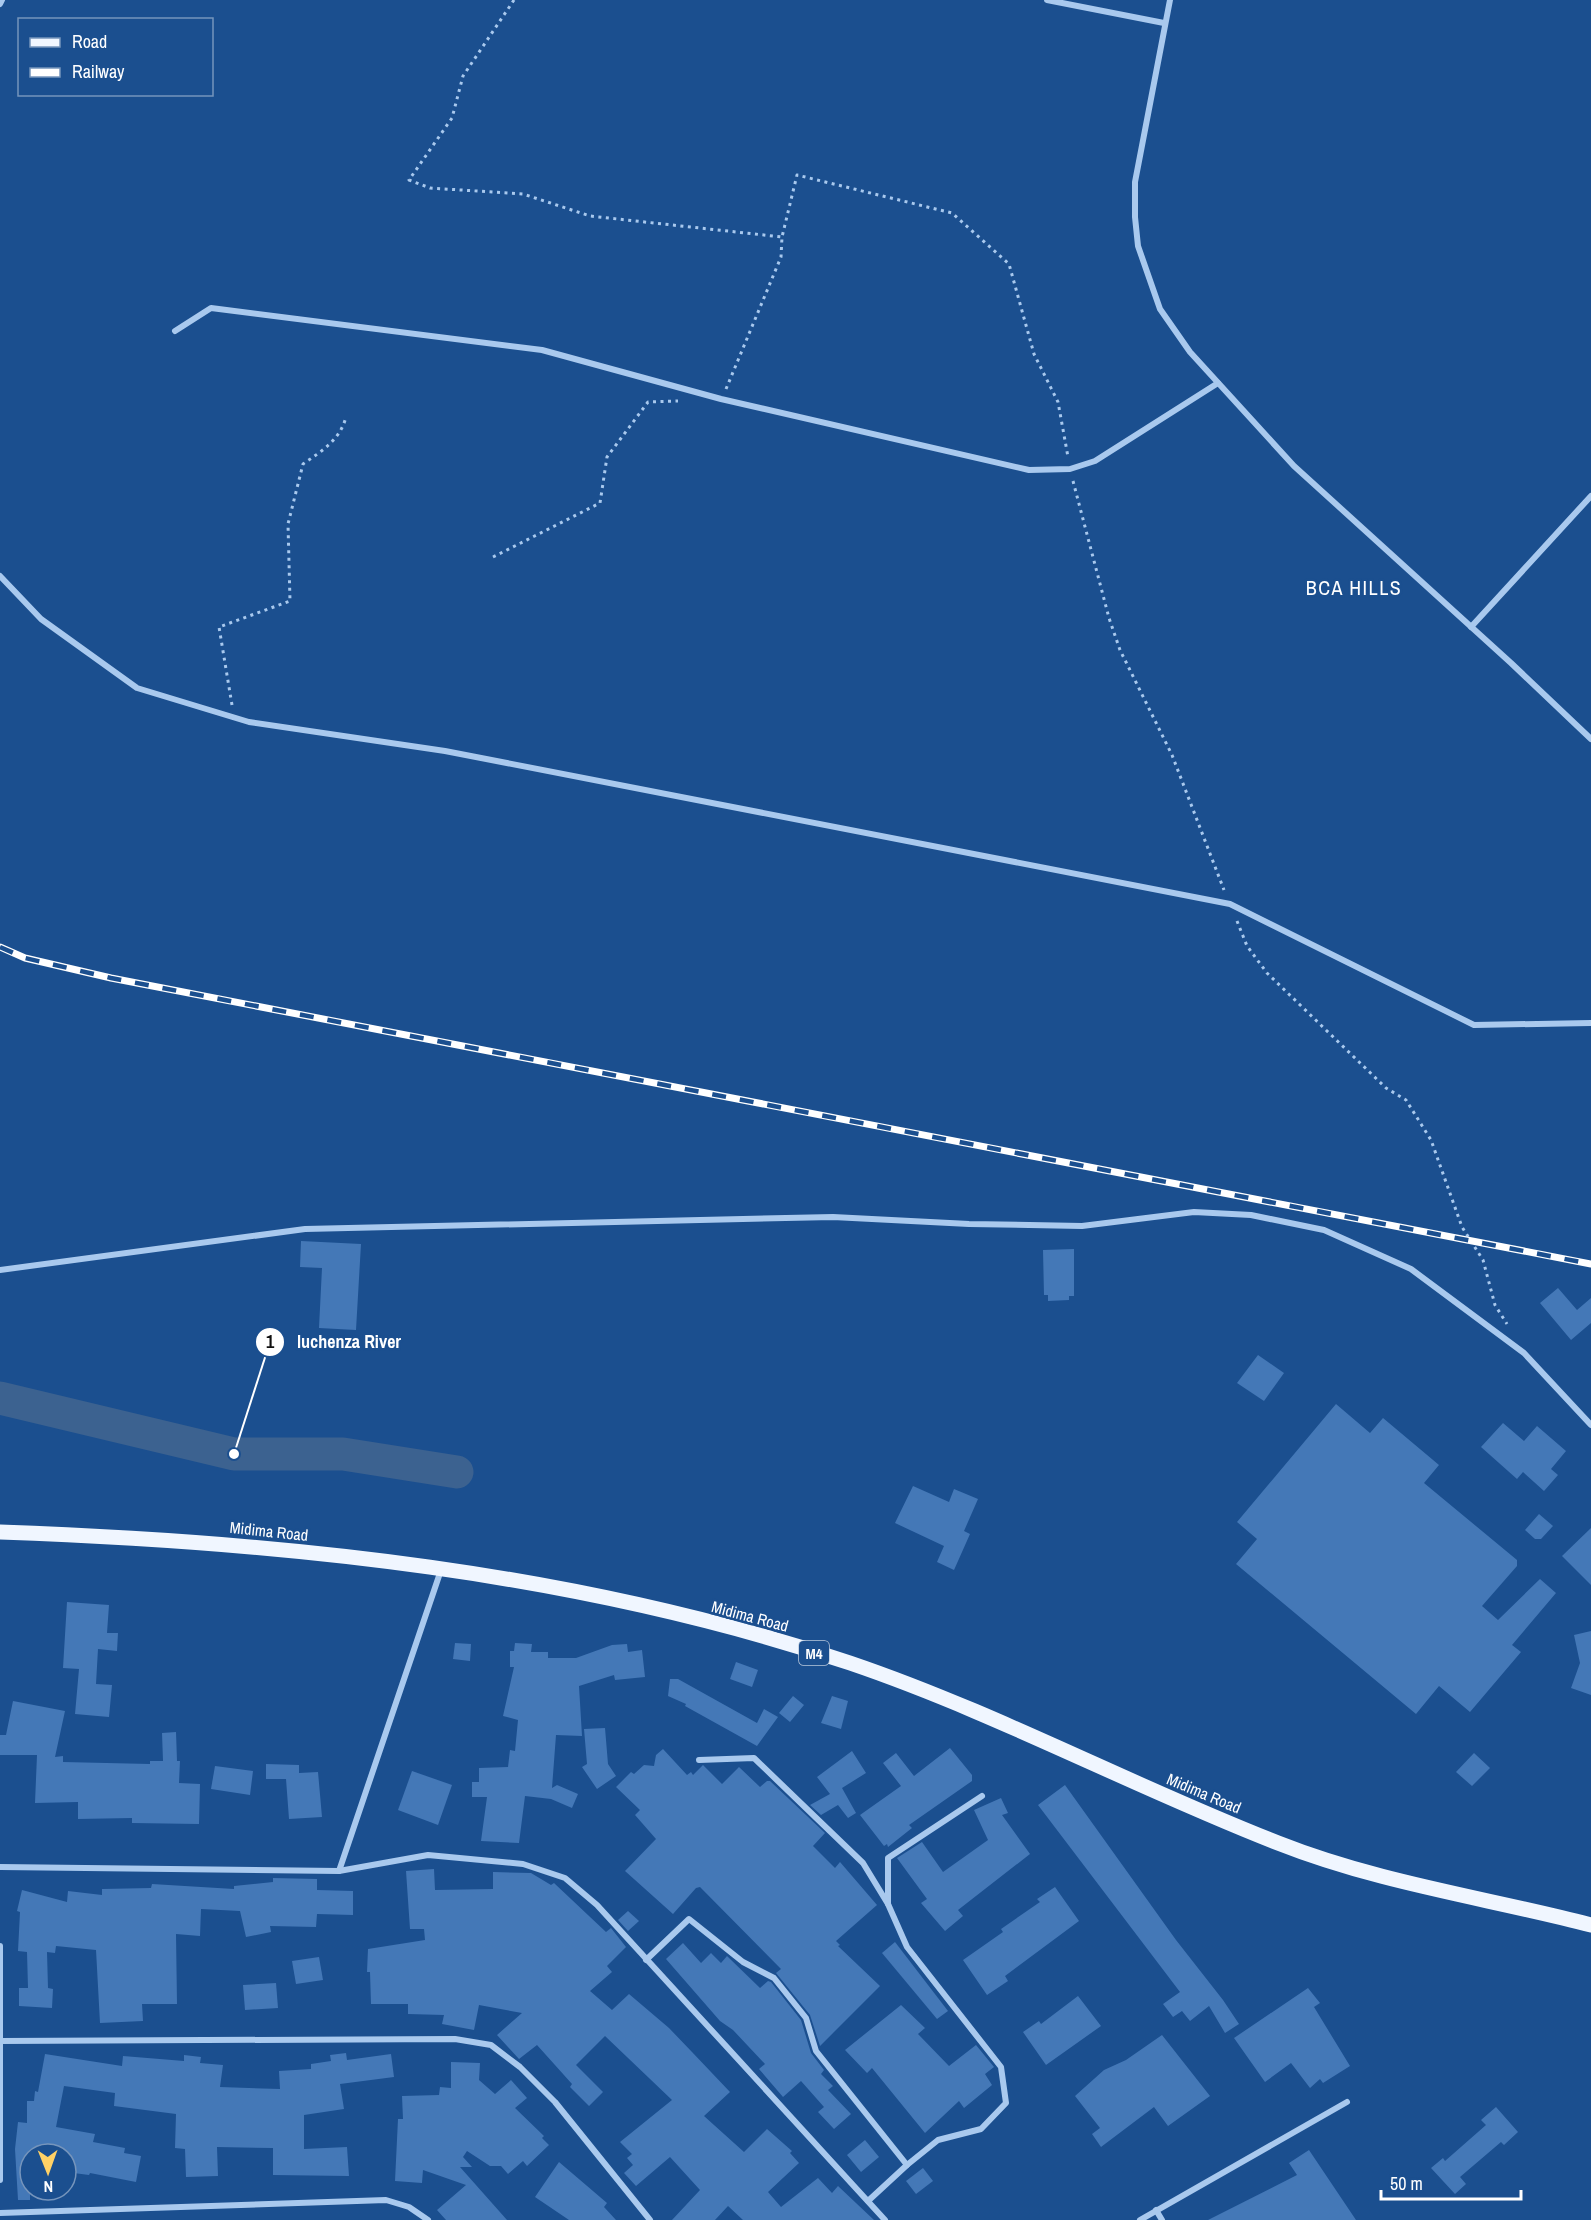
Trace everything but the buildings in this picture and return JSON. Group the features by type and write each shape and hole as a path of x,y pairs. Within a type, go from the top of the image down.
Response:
{"main road":[{"name":"Midima Road","path":"0,1532 173,1539 330,1555 442,1570 591,1596 724,1626 848,1663 1017,1728 1192,1808 1282,1845 1367,1873 1591,1925"}],"street":[{"path":"1047,0 1164,23"},
{"path":"1170,0 1135,182 1138,246 1160,309 1190,352 1294,466 1591,739"},
{"path":"175,331 211,308 542,350 721,399 1029,470 1070,469 1095,460 1218,382"},
{"path":"1471,627 1591,496"},
{"path":"0,576 41,619 137,688 234,718 445,751 1230,904 1474,1025 1591,1023"},
{"path":"0,1270 305,1229 833,1217 969,1224 1082,1226 1194,1212 1251,1215 1324,1230 1411,1269 1524,1353 1591,1425"},
{"path":"339,1871 442,1570"},
{"path":"699,1761 754,1758 863,1863 888,1904 907,1947 1001,2067 1006,2103 981,2129 938,2140 868,2201"},
{"path":"888,1904 888,1858 982,1796"},
{"path":"0,1867 339,1871 428,1855 523,1864 565,1878 597,1905 885,2220"},
{"path":"646,1960 689,1919 743,1962 774,1978 806,2018 816,2051 907,2165"},
{"path":"0,1946 0,2180"},
{"path":"1,2041 456,2039 491,2045 520,2067 555,2102 650,2220"},
{"path":"1140,2220 1347,2102"},
{"path":"0,2213 386,2200 410,2207 428,2220"},
{"path":"1156,2210 1162,2220"}],"path":[{"path":"514,0 463,76 452,118 409,180 430,188 523,194 590,216 782,237"},
{"path":"721,399 781,257 782,237 797,175 952,213 1009,264 1034,354 1058,402 1070,469 1108,618 1119,650 1172,755 1247,946 1267,973 1386,1088 1406,1100 1419,1118 1431,1140 1462,1227 1483,1260 1495,1305 1524,1353"},
{"path":"493,557 600,502 607,457 648,402 680,401"},
{"path":"234,718 219,627 290,601 288,524 303,464 325,448 342,431 346,417"}],"waterway":[{"path":"0,1398 234,1454 343,1454 457,1472"}],"railway":[{"path":"0,947 25,958 111,978 1591,1264"}],"place":[{"name":"luchenza River","path":"234,1454"}],"district":[{"name":"BCA HILLS","path":"1354,587"}]}
